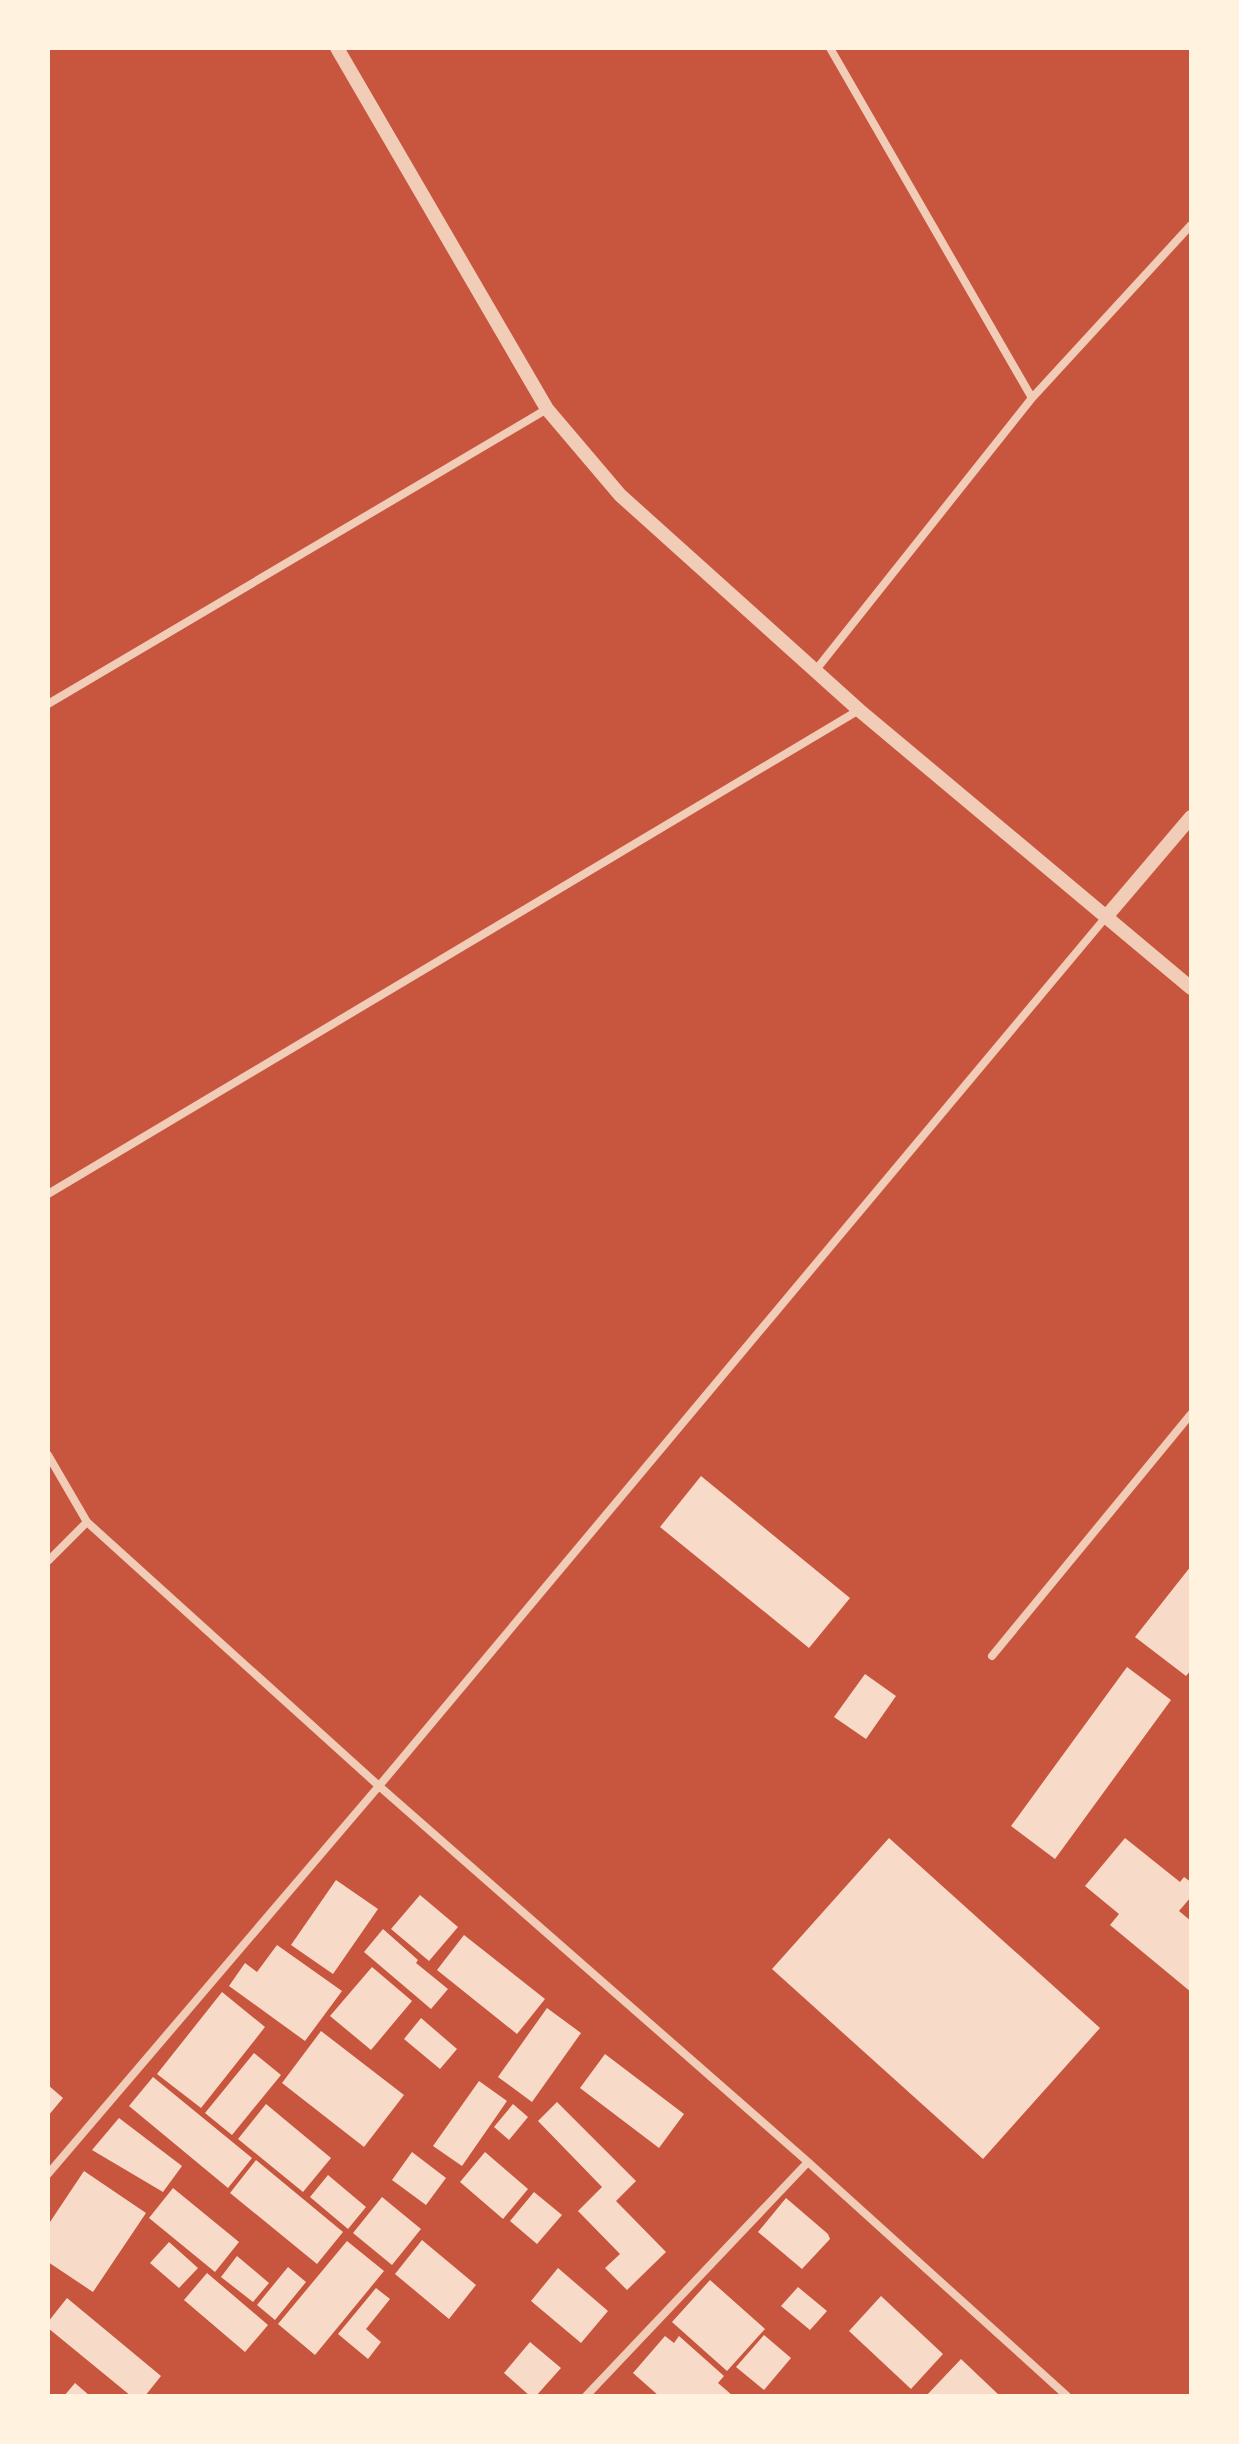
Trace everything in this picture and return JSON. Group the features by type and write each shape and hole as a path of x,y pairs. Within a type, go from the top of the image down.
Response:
{"street":[{"path":"337,48 547,409 620,495 859,710 1191,988"},
{"path":"830,48 1032,398"},
{"path":"815,671 1032,398 1191,225"},
{"path":"48,704 547,409"},
{"path":"48,1194 859,710"},
{"path":"48,2174 379,1786 1191,817"},
{"path":"992,1656 1191,1414"},
{"path":"48,1455 87,1522 379,1786 808,2162 1067,2396"},
{"path":"48,1561 87,1522"},
{"path":"586,2396 808,2162"}],"building":[{"path":"701,1476 850,1598 809,1648 660,1527"},
{"path":"1191,1566 1191,1670 1186,1676 1135,1637"},
{"path":"1127,1667 1171,1700 1055,1859 1011,1826"},
{"path":"865,1674 896,1696 866,1739 834,1717"},
{"path":"889,1838 1100,2028 983,2159 772,1969"},
{"path":"1125,1838 1180,1882 1184,1877 1191,1882 1191,1897 1179,1911 1191,1921 1191,1992 1110,1925 1119,1914 1085,1886"},
{"path":"336,1880 378,1909 333,1974 291,1945"},
{"path":"420,1895 458,1927 429,1961 391,1929"},
{"path":"383,1929 418,1960 416,1963 448,1989 431,2009 364,1952"},
{"path":"464,1935 545,1999 517,2034 437,1970"},
{"path":"277,1945 342,1991 305,2041 229,1986 245,1963 257,1972"},
{"path":"372,1967 412,2001 371,2050 330,2016"},
{"path":"222,1992 265,2027 201,2108 157,2074"},
{"path":"547,2008 581,2033 532,2102 498,2077"},
{"path":"421,2018 457,2049 440,2069 404,2039"},
{"path":"321,2031 404,2095 364,2147 282,2083"},
{"path":"254,2053 281,2075 232,2135 205,2113"},
{"path":"605,2054 684,2114 659,2148 580,2088"},
{"path":"153,2077 252,2158 228,2188 129,2106"},
{"path":"479,2081 507,2101 462,2166 433,2146"},
{"path":"48,2085 63,2098 48,2116"},
{"path":"557,2102 636,2181 616,2201 666,2252 627,2290 605,2268 620,2254 578,2211 602,2187 538,2121"},
{"path":"266,2104 331,2158 303,2192 238,2139"},
{"path":"513,2104 528,2117 509,2140 494,2127"},
{"path":"119,2118 182,2166 163,2192 92,2150"},
{"path":"412,2152 446,2178 426,2205 392,2180"},
{"path":"485,2152 528,2189 503,2219 460,2182"},
{"path":"256,2160 343,2232 317,2264 230,2193"},
{"path":"84,2171 146,2213 93,2292 48,2262 48,2225"},
{"path":"328,2175 366,2207 348,2229 310,2197"},
{"path":"173,2188 239,2242 215,2272 149,2218"},
{"path":"534,2192 562,2215 537,2244 510,2221"},
{"path":"382,2197 421,2229 392,2265 353,2233"},
{"path":"786,2198 830,2239 802,2269 758,2232"},
{"path":"422,2240 476,2285 449,2319 395,2274"},
{"path":"347,2241 384,2271 315,2355 278,2324"},
{"path":"169,2242 198,2268 179,2288 150,2263"},
{"path":"237,2256 269,2283 253,2302 221,2277"},
{"path":"288,2267 306,2282 275,2320 257,2305"},
{"path":"558,2268 608,2311 581,2343 531,2301"},
{"path":"207,2273 268,2325 245,2352 184,2300"},
{"path":"710,2280 765,2329 727,2371 672,2322"},
{"path":"798,2287 827,2311 810,2330 781,2306"},
{"path":"376,2288 390,2299 366,2329 381,2342 368,2359 338,2334"},
{"path":"881,2296 943,2354 911,2389 849,2331"},
{"path":"67,2298 161,2376 145,2396 131,2396 48,2328 48,2322"},
{"path":"764,2335 791,2358 764,2390 736,2367"},
{"path":"665,2336 674,2343 679,2336 724,2376 718,2383 733,2396 659,2396 633,2373"},
{"path":"530,2342 561,2368 536,2396 530,2396 504,2373"},
{"path":"961,2359 1000,2396 926,2396"},
{"path":"75,2383 90,2396 64,2396"}]}
